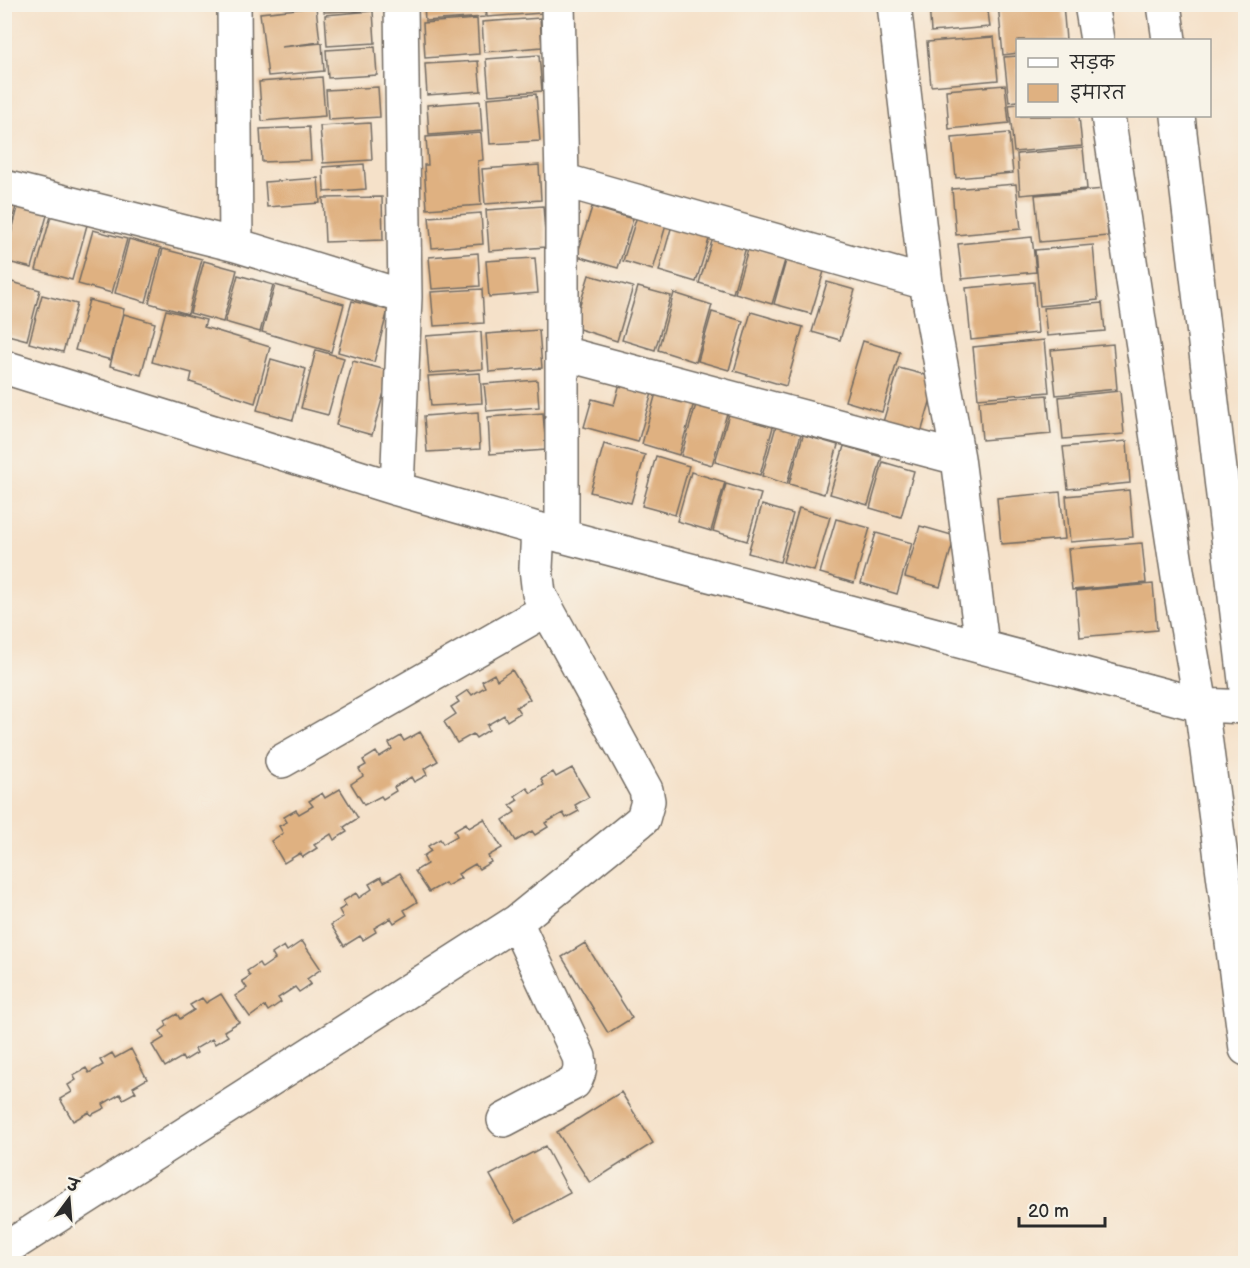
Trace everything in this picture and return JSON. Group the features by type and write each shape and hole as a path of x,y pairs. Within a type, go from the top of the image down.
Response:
{"street":[{"path":"234,4 236,245"},
{"path":"398,489 405,297 401,4"},
{"path":"4,1250 516,922 643,819 648,801 646,790 546,610 536,580 550,532 562,353 562,180 558,4"},
{"path":"894,4 926,283 958,458 982,645"},
{"path":"1091,4 1097,39"},
{"path":"1164,4 1169,39"},
{"path":"1108,117 1178,577 1201,705 1245,1049"},
{"path":"1178,117 1245,689"},
{"path":"562,180 926,283"},
{"path":"4,187 236,245 405,297"},
{"path":"562,353 958,458"},
{"path":"4,367 398,489 550,532 1201,705 1245,707"},
{"path":"282,760 546,610"},
{"path":"504,1120 574,1083 581,1065 516,922"}],"building":[{"path":"324,4 374,4 374,10 324,12"},
{"path":"424,4 484,4 485,17 425,21"},
{"path":"486,4 541,4 542,13 487,17"},
{"path":"929,4 987,4 990,27 931,32"},
{"path":"998,4 1063,4 1066,39 1016,39 1016,53 1003,55"},
{"path":"316,7 320,42 281,47 322,43 324,71 268,76 260,13"},
{"path":"373,11 375,43 327,46 325,15"},
{"path":"540,18 542,47 484,52 482,22"},
{"path":"477,19 479,54 425,58 423,23"},
{"path":"994,37 998,80 931,86 927,42"},
{"path":"375,47 377,75 328,78 326,50"},
{"path":"539,55 542,91 489,95 486,59"},
{"path":"1016,56 1016,101 1009,102 1004,57"},
{"path":"478,61 481,91 427,95 425,64"},
{"path":"322,77 325,116 262,121 259,82"},
{"path":"1005,85 1009,123 949,129 946,90"},
{"path":"378,87 380,117 328,120 326,90"},
{"path":"536,94 540,141 490,144 487,98"},
{"path":"480,101 482,131 429,135 427,105"},
{"path":"1016,104 1016,117 1079,117 1082,146 1014,152 1009,105"},
{"path":"370,123 372,160 323,163 320,126"},
{"path":"309,127 311,160 262,162 260,129"},
{"path":"481,133 483,160 478,161 481,205 427,209 424,165 428,165 426,137"},
{"path":"1009,133 1013,173 956,178 952,138"},
{"path":"1083,148 1087,189 1020,195 1017,154"},
{"path":"364,164 366,189 324,192 323,167"},
{"path":"539,165 541,200 485,204 482,169"},
{"path":"318,178 320,203 267,207 265,182"},
{"path":"1016,184 1021,229 956,235 952,189"},
{"path":"1104,189 1108,236 1040,242 1035,195"},
{"path":"382,197 383,240 325,242 323,198"},
{"path":"4,200 17,203 5,245 4,245"},
{"path":"19,204 48,212 32,268 4,261"},
{"path":"543,206 546,247 489,251 486,210"},
{"path":"592,207 633,219 618,268 577,256"},
{"path":"481,213 483,244 432,248 429,217"},
{"path":"51,216 87,225 72,280 36,270"},
{"path":"637,216 666,225 653,270 623,261"},
{"path":"672,225 710,236 696,282 659,271"},
{"path":"93,230 127,239 112,293 78,284"},
{"path":"1032,237 1036,272 962,279 958,244"},
{"path":"713,238 746,247 733,293 699,283"},
{"path":"129,239 161,248 146,302 115,293"},
{"path":"1093,245 1098,300 1040,306 1035,250"},
{"path":"749,246 786,257 772,304 735,293"},
{"path":"163,249 202,259 188,314 149,303"},
{"path":"478,253 480,286 432,289 429,257"},
{"path":"787,257 825,268 811,314 774,304"},
{"path":"535,258 538,293 489,297 486,261"},
{"path":"204,261 237,270 223,322 190,313"},
{"path":"238,275 273,285 260,332 225,322"},
{"path":"589,275 633,287 617,341 573,327"},
{"path":"12,282 40,290 27,340 4,334 4,309"},
{"path":"827,282 855,290 840,340 812,332"},
{"path":"1034,282 1038,333 971,340 966,288"},
{"path":"275,285 344,304 331,352 262,332"},
{"path":"638,287 671,296 655,350 622,340"},
{"path":"482,289 484,323 434,326 431,292"},
{"path":"674,293 712,305 696,362 658,350"},
{"path":"42,295 77,304 63,352 29,343"},
{"path":"89,300 124,309 111,360 75,350"},
{"path":"352,301 388,310 374,362 338,352"},
{"path":"1102,303 1105,331 1047,336 1044,308"},
{"path":"166,310 206,320 204,327 270,347 255,403 190,382 192,373 152,362"},
{"path":"712,312 743,321 729,370 698,361"},
{"path":"751,312 803,327 786,386 734,371"},
{"path":"124,314 155,323 141,375 110,366"},
{"path":"539,330 542,368 489,372 486,334"},
{"path":"481,332 483,369 429,373 426,336"},
{"path":"1044,340 1049,392 978,398 973,347"},
{"path":"863,341 900,352 882,412 845,401"},
{"path":"1113,344 1117,389 1056,395 1051,350"},
{"path":"316,350 344,358 328,415 301,408"},
{"path":"271,359 306,369 293,420 257,410"},
{"path":"353,361 390,371 372,435 336,425"},
{"path":"899,368 937,378 921,433 883,422"},
{"path":"480,373 482,403 431,406 428,376"},
{"path":"622,376 654,386 638,442 584,427 592,399 614,405"},
{"path":"537,380 539,407 487,411 484,384"},
{"path":"657,389 695,399 679,455 642,444"},
{"path":"1120,391 1124,434 1063,439 1059,397"},
{"path":"1047,395 1051,434 982,440 979,401"},
{"path":"697,401 728,410 712,465 681,456"},
{"path":"478,412 480,449 427,452 424,416"},
{"path":"543,413 546,450 490,454 488,417"},
{"path":"729,414 773,427 760,475 715,462"},
{"path":"776,426 801,434 787,484 762,476"},
{"path":"803,435 838,445 824,494 789,484"},
{"path":"1127,441 1130,483 1068,489 1063,447"},
{"path":"604,444 645,455 631,503 590,492"},
{"path":"844,446 882,457 868,505 830,494"},
{"path":"656,456 689,466 675,515 642,506"},
{"path":"883,462 914,471 901,517 870,508"},
{"path":"691,472 725,482 711,531 677,521"},
{"path":"726,484 761,494 747,541 713,531"},
{"path":"1129,490 1133,537 1070,542 1066,496"},
{"path":"1060,492 1065,539 1001,544 997,498"},
{"path":"762,505 793,514 780,562 748,553"},
{"path":"799,508 830,517 814,571 783,562"},
{"path":"836,519 870,528 854,583 820,573"},
{"path":"920,526 955,536 940,587 905,577"},
{"path":"876,533 912,543 897,594 861,583"},
{"path":"1142,543 1146,583 1072,590 1068,549"},
{"path":"1153,584 1157,630 1080,637 1076,591"},
{"path":"512,670 530,699 516,707 520,713 507,721 504,715 487,725 489,730 476,738 473,734 457,743 444,722 456,714 451,707 459,702 456,698 468,690 472,695 485,687 482,681 494,674 497,680"},
{"path":"420,732 438,761 424,769 427,775 414,782 411,777 394,787 396,791 383,799 381,796 364,805 351,784 363,776 359,769 366,765 363,760 376,752 379,757 392,749 389,743 401,736 404,741"},
{"path":"572,768 589,797 575,805 579,811 566,818 563,813 545,823 548,827 535,835 532,831 516,841 503,820 515,812 510,805 518,800 515,796 527,788 531,793 544,785 541,779 553,772 556,777"},
{"path":"340,789 358,818 344,827 347,832 334,840 331,834 314,845 317,848 303,857 300,853 284,863 271,841 283,833 279,826 287,822 284,817 296,810 299,814 313,806 309,801 322,793 325,798"},
{"path":"484,819 502,848 488,856 491,862 479,869 475,864 458,874 461,878 447,886 445,883 429,892 415,871 427,864 423,856 431,851 428,846 440,839 443,844 457,836 454,830 466,823 469,828"},
{"path":"400,873 417,902 404,910 407,915 394,923 391,918 374,928 376,932 363,940 360,936 344,946 331,925 343,917 339,910 346,906 343,901 356,893 359,898 372,889 369,884 381,877 384,882"},
{"path":"302,941 321,969 307,979 311,984 299,992 295,987 278,998 281,1002 268,1011 265,1006 250,1017 235,996 247,988 242,981 250,976 247,971 259,963 262,968 275,959 272,954 284,946 287,951"},
{"path":"585,943 632,1018 608,1033 562,957"},
{"path":"221,994 239,1022 224,1031 228,1036 215,1044 212,1039 195,1049 197,1053 184,1061 182,1057 165,1067 152,1045 164,1038 160,1031 167,1026 165,1021 177,1014 180,1019 194,1010 190,1005 202,998 206,1003"},
{"path":"131,1049 147,1079 133,1087 136,1092 123,1099 120,1094 103,1104 105,1108 91,1115 89,1112 73,1121 60,1099 72,1092 68,1085 76,1080 73,1075 86,1068 89,1073 103,1065 100,1060 112,1053 115,1058"},
{"path":"621,1092 653,1143 590,1183 557,1132"},
{"path":"545,1146 570,1193 516,1222 490,1175"}]}
